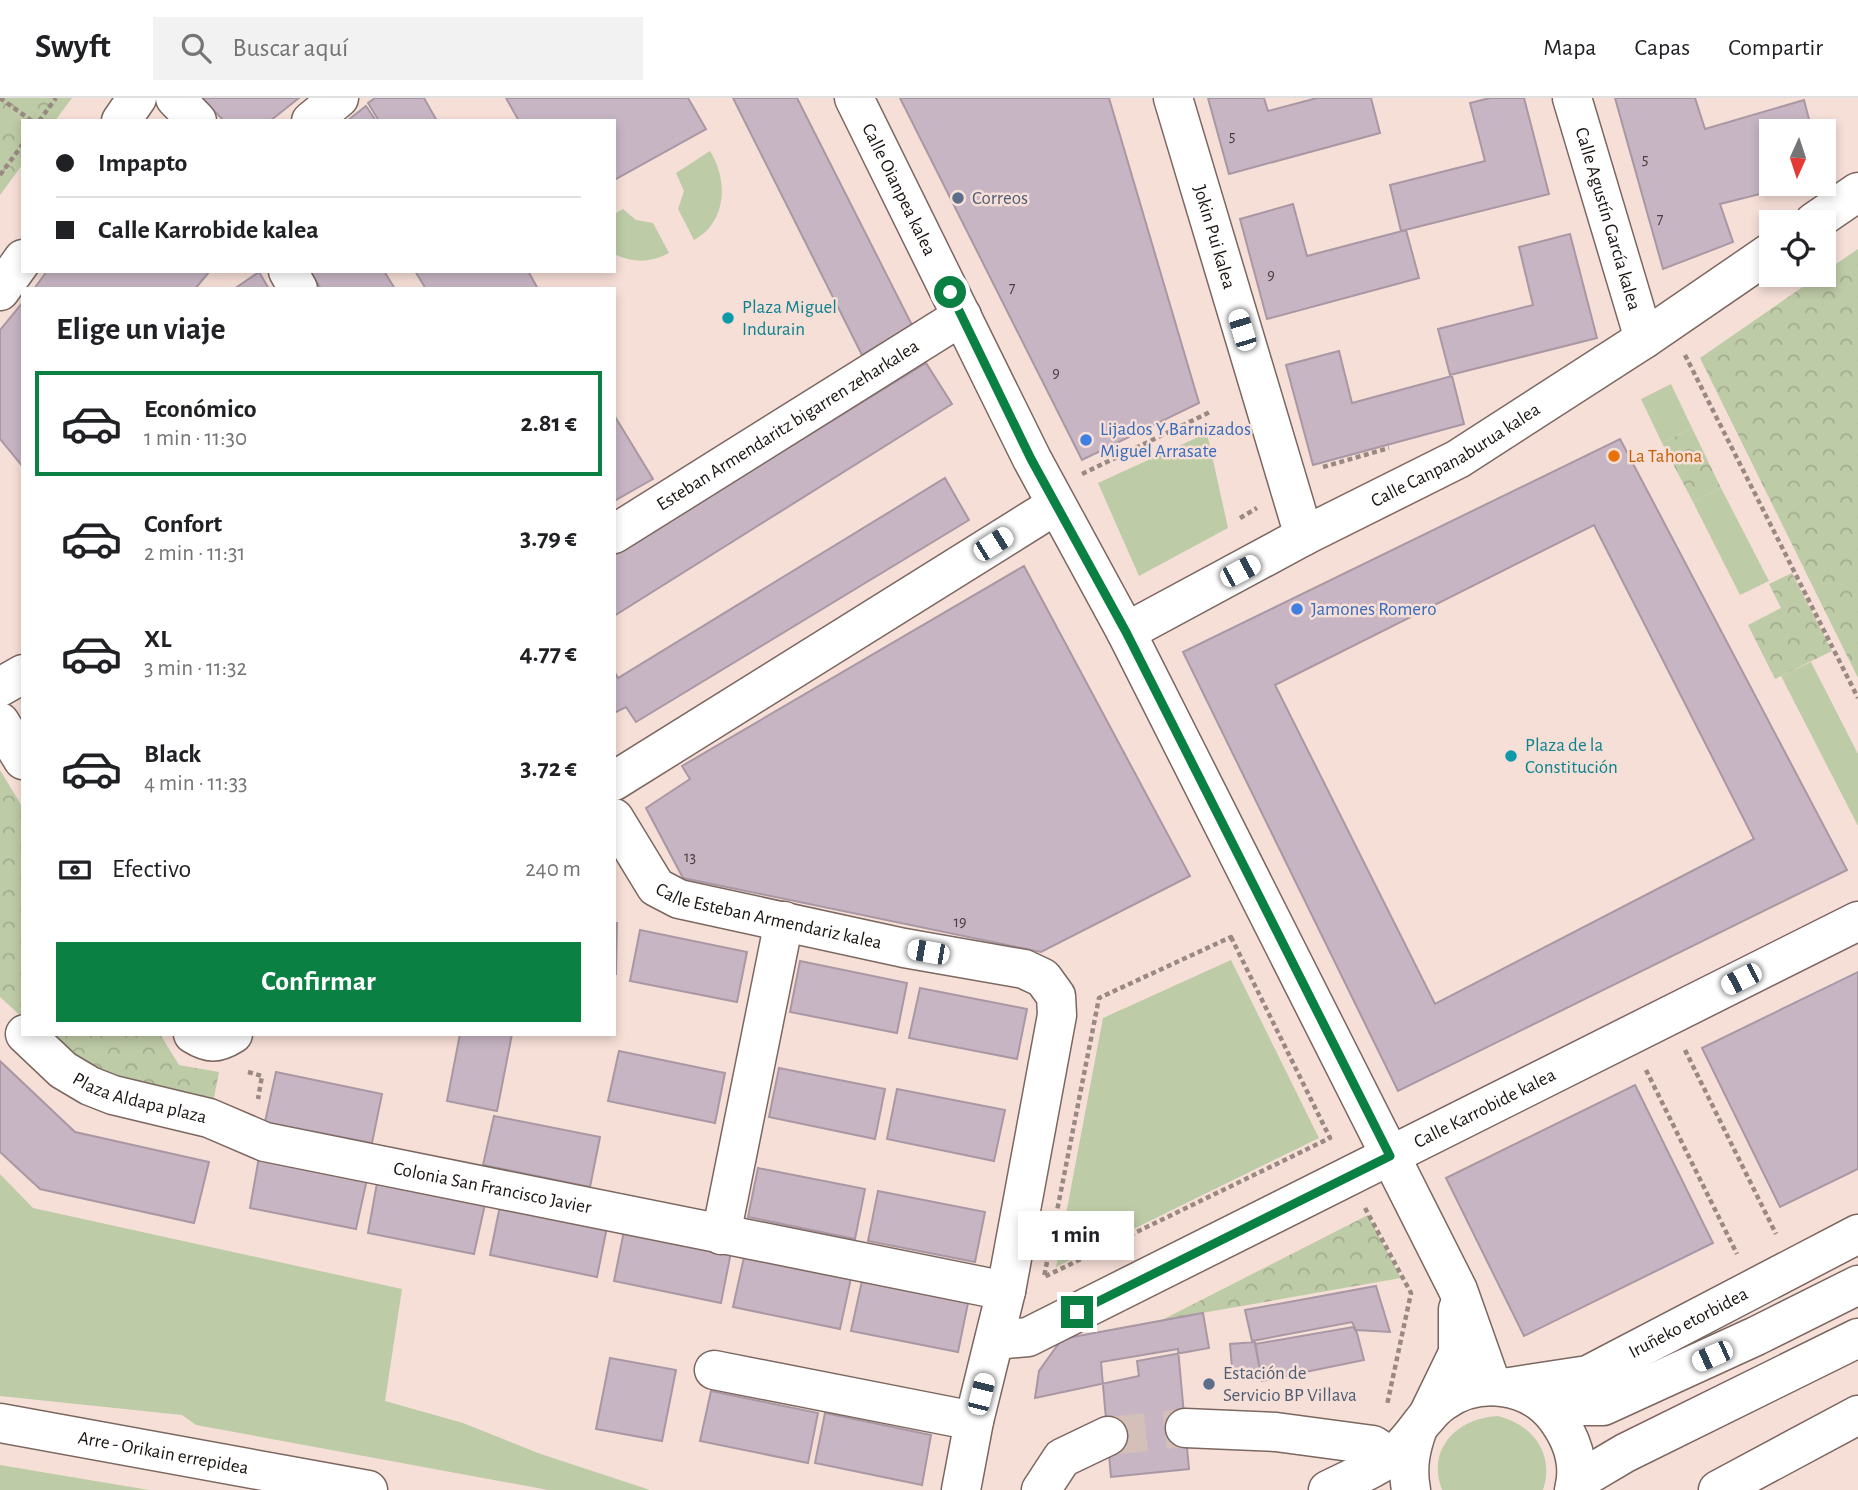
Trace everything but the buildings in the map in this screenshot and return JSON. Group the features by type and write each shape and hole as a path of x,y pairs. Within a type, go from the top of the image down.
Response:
{"street":[{"path":"122,119 137,98"},
{"path":"175,98 195,119"},
{"path":"313,119 339,98"},
{"name":"Calle Oianpea kalea","path":"854,98 1056,505 1126,632 1458,1290 1501,1387"},
{"name":"Jokin Pui kalea","path":"1173,98 1304,536"},
{"name":"Calle Agustín García kalea","path":"1572,98 1644,340"},
{"path":"1832,210 1858,192"},
{"name":"Calle Canpanaburua kalea","path":"1126,632 1304,536 1458,459 1644,340 1759,260"},
{"path":"0,291 21,262"},
{"name":"Esteban Armendaritz bigarren zeharkalea","path":"616,533 962,316"},
{"path":"616,780 1056,505"},
{"path":"0,687 21,675"},
{"path":"0,722 21,757"},
{"name":"Calle Esteban Armendariz kalea","path":"616,821 656,887 679,899 904,948 1024,969 1043,978 1056,996 1057,1015 1006,1291"},
{"path":"721,1235 784,921"},
{"name":"Calle Karrobide kalea","path":"995,1340 1028,1337 1858,921"},
{"name":"Plaza Aldapa plaza","path":"0,1012 21,1030"},
{"name":"Plaza Aldapa plaza","path":"27,1036 63,1070 90,1086 113,1095 209,1118 261,1126"},
{"name":"Colonia San Francisco Javier","path":"261,1126 721,1235 1006,1291"},
{"name":"Iruñeko etorbidea","path":"1410,1421 1466,1390 1588,1375 1858,1234"},
{"name":"Iruñeko etorbidea","path":"1547,1406 1602,1406 1756,1336 1858,1285"},
{"path":"1328,1490 1391,1457 1410,1421 1458,1353 1458,1290"},
{"path":"961,1490 974,1421 1006,1291"},
{"path":"1575,1486 1625,1453 1858,1338"},
{"path":"714,1370 974,1421"},
{"path":"1501,1387 1532,1396 1547,1406 1567,1431 1574,1451 1575,1486"},
{"path":"1718,1490 1858,1415"},
{"path":"1410,1421 1408,1476 1411,1490"},
{"name":"Arre - Orikain errepidea","path":"0,1423 368,1490"},
{"path":"1185,1428 1276,1432 1373,1445 1391,1457"},
{"path":"1041,1490 1062,1458 1108,1436"}],"path":[{"path":"0,98 30,119"},
{"path":"41,119 56,98"},
{"path":"0,175 21,147"},
{"path":"1682,349 1858,698"},
{"path":"1081,475 1210,412"},
{"path":"1240,518 1263,504"},
{"path":"1231,937 1330,1138 1044,1276 1096,1011 1098,998 1231,937"},
{"path":"1685,1048 1776,1234"},
{"path":"1645,1068 1737,1254 1747,1249"},
{"path":"248,1072 262,1076 261,1126"},
{"path":"1365,1208 1411,1293 1410,1421"},
{"path":"1766,1239 1788,1228"}],"green space":[{"path":"0,98 72,98 56,119 21,119 21,167 0,195"},
{"path":"710,151 720,175 721,200 713,223 705,233 694,240 678,209 684,191 676,173"},
{"path":"623,209 636,220 653,223 669,253 642,261 616,255 616,213"},
{"path":"1858,249 1858,678 1700,358 1803,287 1836,287 1836,264"},
{"path":"1671,384 1692,428 1662,443 1641,399"},
{"path":"1692,428 1721,488 1693,502 1662,443"},
{"path":"1207,433 1228,528 1139,576 1098,483"},
{"path":"1721,488 1769,581 1740,595 1693,502"},
{"path":"1792,573 1832,651 1775,679 1748,625 1781,608 1769,584"},
{"path":"1811,662 1858,754 1858,826 1781,676"},
{"path":"0,770 21,805 21,1016 0,997"},
{"path":"1231,960 1319,1138 1056,1267 1103,1018"},
{"path":"43,1036 161,1036 179,1065 219,1072 212,1108 127,1089"},
{"path":"0,1174 33,1208 402,1289 385,1401 463,1423 538,1453 650,1490 548,1490 196,1425 182,1415 0,1396"},
{"path":"1368,1215 1401,1278 1162,1320"},
{"path":"1498,1416 1521,1426 1538,1443 1546,1465 1543,1490 1442,1490 1438,1461 1449,1438 1470,1422"},
{"path":"0,1465 149,1490 0,1490"}],"tunnel":[{"path":"1108,1436 1185,1428"}],"place":[{"name":"Correos","path":"958,198"},
{"name":"Plaza Miguel Indurain","path":"728,318"},
{"name":"Lijados Y Barnizados Miguel Arrasate","path":"1086,440"},
{"name":"La Tahona","path":"1614,456"},
{"name":"Jamones Romero","path":"1297,609"},
{"name":"Plaza de la Constitución","path":"1511,756"},
{"name":"Estación de Servicio BP Villava","path":"1209,1384"}],"route":[{"path":"950,292 1031,459 1126,632 1390,1156 1077,1312"}]}
